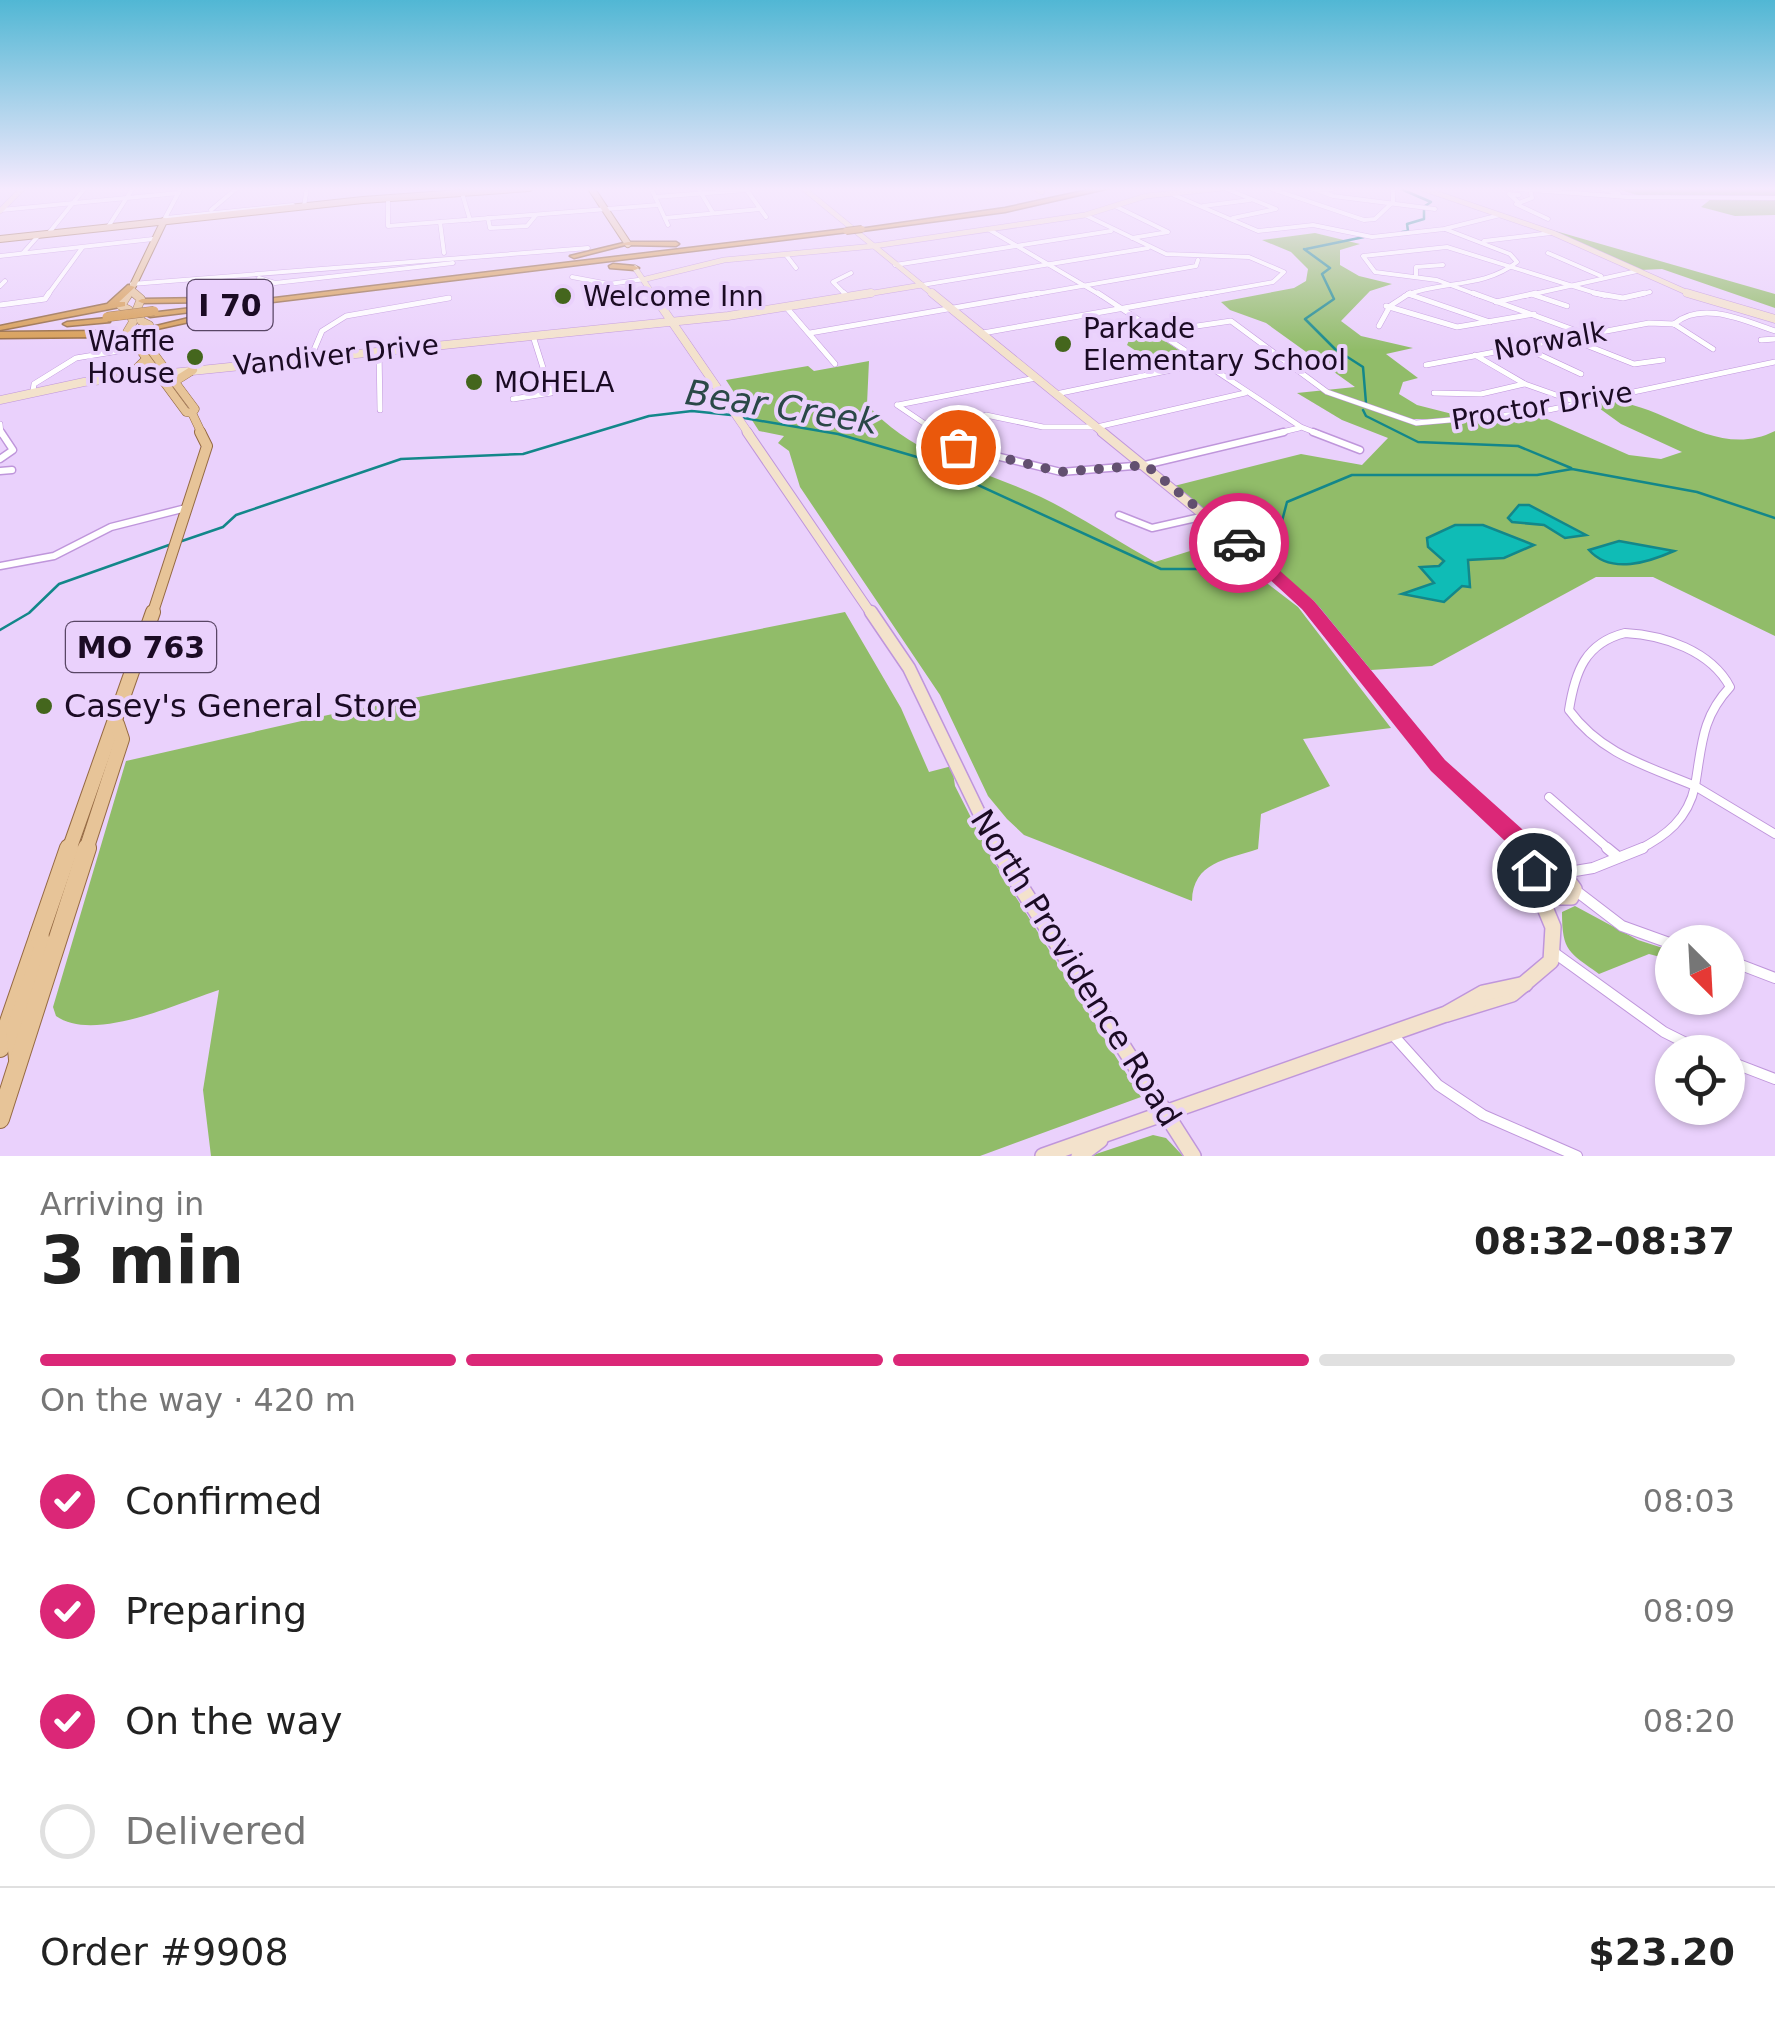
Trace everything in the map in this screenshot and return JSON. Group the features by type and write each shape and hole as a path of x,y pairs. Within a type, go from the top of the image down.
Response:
{"highway":[{"path":"473,273 624,243 659,242"},
{"name":"I 70","path":"152,313 733,242"},
{"name":"I 70","path":"0,331 756,242"},
{"path":"496,274 642,272 681,254 748,243"},
{"path":"105,316 134,291 163,302 286,295"},
{"path":"147,333 162,326 310,296"},
{"path":"105,316 122,304"},
{"path":"0,331 131,338"}],"main road":[{"path":"122,304 134,291 153,242"},
{"name":"MO 763","path":"134,291 160,373 186,412 192,413"},
{"name":"MO 763","path":"122,304 133,322 131,338 144,361 174,382 195,409 192,413"},
{"path":"131,338 147,333"},
{"path":"109,378 133,372 144,361"},
{"path":"174,382 192,370"},
{"name":"MO 763","path":"0,1048 106,742 117,724 207,446 192,413"},
{"name":"MO 763","path":"0,1119 122,739 117,724"},
{"path":"19,1061 14,1031 43,948 39,936"}],"street":[{"path":"22,254 32,242"},
{"path":"0,256 128,242"},
{"path":"442,242 444,254"},
{"path":"869,242 1146,465 1308,605 1438,766 1558,872 1569,893"},
{"path":"572,277 607,284 642,272 717,261 901,242"},
{"path":"1011,242 1122,308 1301,428 1360,450"},
{"path":"895,265 1042,242"},
{"path":"982,334 1280,279 1283,269 1255,252 1198,259 1135,242"},
{"path":"1379,326 1386,306 1407,293 1495,278 1513,267 1516,258 1481,242"},
{"path":"1573,242 1703,298 1775,319"},
{"path":"1585,334 1448,284 1388,274 1368,267 1363,258 1366,254 1433,246 1616,298 1650,292"},
{"path":"0,304 45,299 83,247"},
{"path":"134,291 258,277 267,283 588,248"},
{"path":"922,286 1148,248"},
{"path":"1548,253 1602,276"},
{"path":"786,255 796,268"},
{"path":"810,333 1196,266 1198,259"},
{"path":"1417,276 1416,267 1443,265"},
{"path":"1495,302 1637,270"},
{"name":"North Providence Road","path":"642,272 909,668 1003,863 1193,1156"},
{"path":"848,296 834,280 850,273"},
{"name":"Vandiver Drive","path":"0,400 109,378 648,323 922,286"},
{"path":"1407,293 1490,322"},
{"path":"1533,294 1567,306"},
{"path":"310,358 322,331 346,316 449,298"},
{"path":"1386,306 1450,326 1535,314"},
{"path":"786,307 835,364"},
{"path":"648,323 668,312"},
{"name":"Norwalk","path":"1426,365 1649,323 1674,324 1681,316 1705,313 1775,331"},
{"name":"Proctor Drive","path":"1156,332 1231,321 1326,392 1416,422 1499,419 1775,362"},
{"path":"1674,324 1713,349"},
{"path":"513,399 552,392 536,348 536,334"},
{"path":"33,391 34,384 66,361 131,338"},
{"path":"1566,338 1634,364 1663,360"},
{"path":"1761,340 1775,339"},
{"path":"1520,346 1581,374"},
{"path":"379,350 380,410"},
{"path":"1474,355 1525,384 1579,403"},
{"path":"1055,394 1201,364"},
{"path":"896,405 1036,378"},
{"path":"1434,393 1481,394 1525,384"},
{"path":"986,416 1044,426 1097,427 1246,393"},
{"path":"896,405 958,447 1061,472 1146,465 1301,428"},
{"path":"0,424 1,438 12,450 0,460"},
{"path":"0,471 12,470"},
{"path":"0,566 54,556 111,527 188,508"},
{"path":"1119,515 1152,528 1206,516"},
{"path":"1534,870 1586,870 1651,847 1673,832 1698,788 1702,719 1712,700 1730,687 1724,673 1658,633 1626,630 1591,649 1570,690 1568,710 1583,734 1608,752 1698,788 1751,815 1775,834"},
{"path":"1549,797 1619,858"},
{"path":"1043,1156 1101,1139 1446,1014 1466,1014 1517,995 1556,954 1552,920 1532,878 1534,870 1528,853 1514,836"},
{"path":"1552,920 1586,870"},
{"path":"1539,889 1569,893 1639,934 1655,939"},
{"path":"1556,954 1595,979 1650,1026 1669,1035"},
{"path":"1745,967 1775,978"},
{"path":"1392,1034 1438,1085 1468,1105 1577,1156"},
{"path":"1745,1068 1775,1079"},
{"path":"1079,1156 1101,1139"}],"shaded area":[{"path":"1267,242 1360,244 1340,250 1340,265 1359,276 1392,284 1370,291 1341,321 1361,336 1413,348 1386,354 1418,378 1403,382 1399,394 1417,405 1472,419 1409,419 1343,400 1416,423 1538,415 1629,455 1661,459 1682,452 1621,424 1592,403 1638,407 1727,439 1751,439 1775,431 1775,636 1653,577 1596,577 1432,666 1371,670 1314,601 1174,486 1301,454 1362,465 1388,438 1342,420 1297,393 1355,387 1266,323 1230,310 1221,302 1294,288 1306,281 1308,269 1291,252"},
{"path":"1575,242 1594,242 1775,294 1775,308 1662,269 1640,270"},
{"path":"1153,333 1198,363 1160,371 1162,368 1127,345 1131,336"},
{"path":"869,361 867,404 885,422 926,450 1041,497 1155,562 1225,540 1248,560 1251,571 1298,607 1391,728 1303,739 1330,786 1261,814 1258,849 1205,870 1198,878 1192,901 1024,835 988,796 940,695 800,487 789,451 778,443 784,436 759,431 726,380 808,366 814,371"},
{"path":"1519,505 1529,505 1586,535 1565,538 1544,525 1512,522 1508,518"},
{"path":"1455,525 1483,525 1534,545 1504,558 1468,560 1470,587 1462,586 1444,602 1402,594 1434,583 1420,567 1439,566 1444,561 1428,547 1427,538"},
{"path":"1619,541 1674,551 1642,562 1619,564 1598,558 1589,550"},
{"path":"845,612 901,708 929,772 952,766 955,786 992,859 1141,1097 980,1156 211,1156 203,1090 219,990 113,1023 72,1023 56,1016 53,1007 126,761 328,715"},
{"path":"1575,906 1655,946 1655,956 1649,954 1599,974 1569,950 1562,912"},
{"path":"1153,1135 1166,1138 1183,1156 1090,1156"}],"waterway":[{"path":"1306,249 1340,242"},
{"path":"1304,249 1330,268 1322,274 1334,299 1305,319 1335,349 1363,367 1366,403"},
{"path":"1363,410 1366,416 1418,442 1518,446 1571,468"},
{"name":"Bear Creek","path":"182,541 223,527 236,515 401,459 523,454 649,416 692,411 731,415"},
{"name":"Bear Creek","path":"744,418 838,434 917,457 1161,569 1202,569 1282,521 1287,502 1352,475 1537,475 1572,469 1697,492 1775,518"},
{"name":"Bear Creek","path":"0,630 29,613 59,584 169,545"}],"way so far":[{"path":"958,447 1061,472 1146,465 1239,543"}],"place":[{"name":"Welcome Inn","path":"563,296"},
{"name":"Parkade Elementary School","path":"1063,344"},
{"name":"Waffle House","path":"195,357"},
{"name":"MOHELA","path":"474,382"},
{"name":"Casey's General Store","path":"44,706"}],"route":[{"path":"1239,543 1308,605 1438,766 1514,836 1528,853 1534,870"}]}
